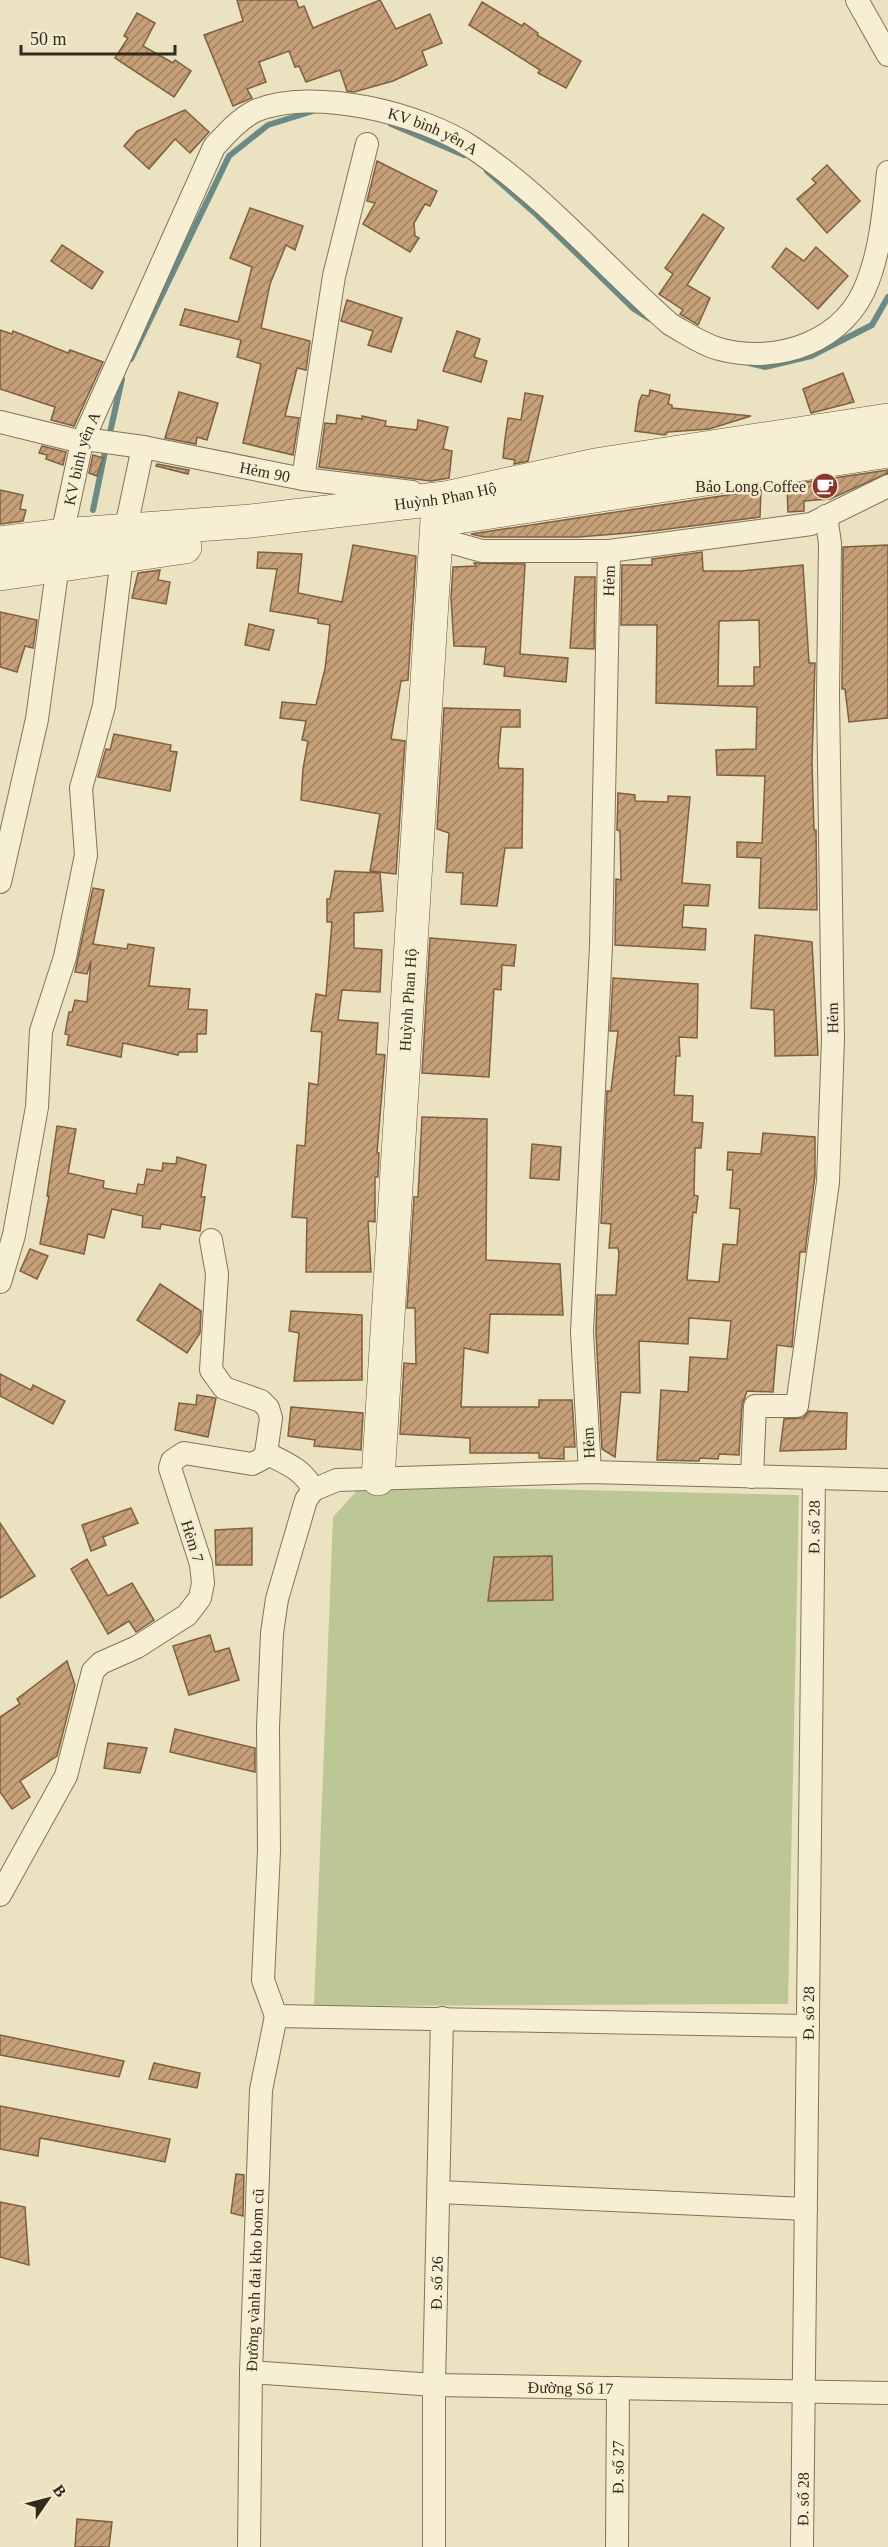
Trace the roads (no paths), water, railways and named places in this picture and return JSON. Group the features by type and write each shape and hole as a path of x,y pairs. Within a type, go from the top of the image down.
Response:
{"street":[{"path":"857,0 888,55"},
{"name":"KV bình yên A","path":"0,882 37,719 62,535 87,441 214,147 240,121 255,111 285,104 346,103 388,113 452,135 518,182 670,324 694,339 741,353 794,350 833,330 848,315 868,281 884,215 888,172"},
{"path":"303,479 334,276 367,144"},
{"name":"Huỳnh Phan Hộ","path":"440,519 595,465 888,420"},
{"name":"Hẻm 90","path":"0,422 87,441 138,446 303,479 448,495 440,519 482,551 609,551 811,524 888,486"},
{"path":"0,1282 14,1235 37,1107 41,1031 65,957 86,855 81,788 104,706 138,446"},
{"name":"Huỳnh Phan Hộ","path":"0,574 58,567 124,545 251,521 440,519 888,451"},
{"name":"Hẻm","path":"752,1477 755,1407 797,1406 828,1182 833,1039 828,718 830,543 826,516"},
{"name":"Huỳnh Phan Hộ","path":"378,1479 440,519"},
{"name":"Huỳnh Phan Hộ","path":"0,543 62,535 124,545"},
{"name":"Hẻm","path":"590,1472 582,1332 601,946 609,551"},
{"path":"211,1240 217,1274 211,1370 224,1388 261,1401 268,1408 271,1418 266,1453 299,1470 308,1478 313,1490"},
{"name":"Hẻm 7","path":"0,1895 66,1776 93,1671 101,1663 137,1647 187,1615 200,1598 203,1583 201,1564 170,1468 172,1461 184,1453 252,1464 262,1459 266,1453"},
{"path":"808,2026 276,2016 263,1980 269,1851 268,1727 272,1633 276,1599 306,1500 313,1490 337,1480 590,1472 888,1480"},
{"name":"Đ. số 28","path":"802,2547 814,1478"},
{"name":"Đường vành đai kho bom cũ","path":"249,2547 251,2372 261,2090 276,2016"},
{"name":"Đ. số 26","path":"434,2547 434,2385 442,2018"},
{"path":"439,2192 806,2209"},
{"name":"Đường Số 17","path":"251,2372 434,2385 888,2393"},
{"name":"Đ. số 27","path":"617,2547 618,2388"}],"waterway":[{"path":"131,359 229,156 268,125 313,111"},
{"path":"391,124 464,155"},
{"path":"487,171 537,215 634,309 650,319"},
{"path":"749,363 765,367 811,356 872,325 888,297"},
{"path":"109,437 122,379"},
{"path":"93,510 106,447"}],"place":[{"name":"Bảo Long Coffee","path":"825,486"}]}
